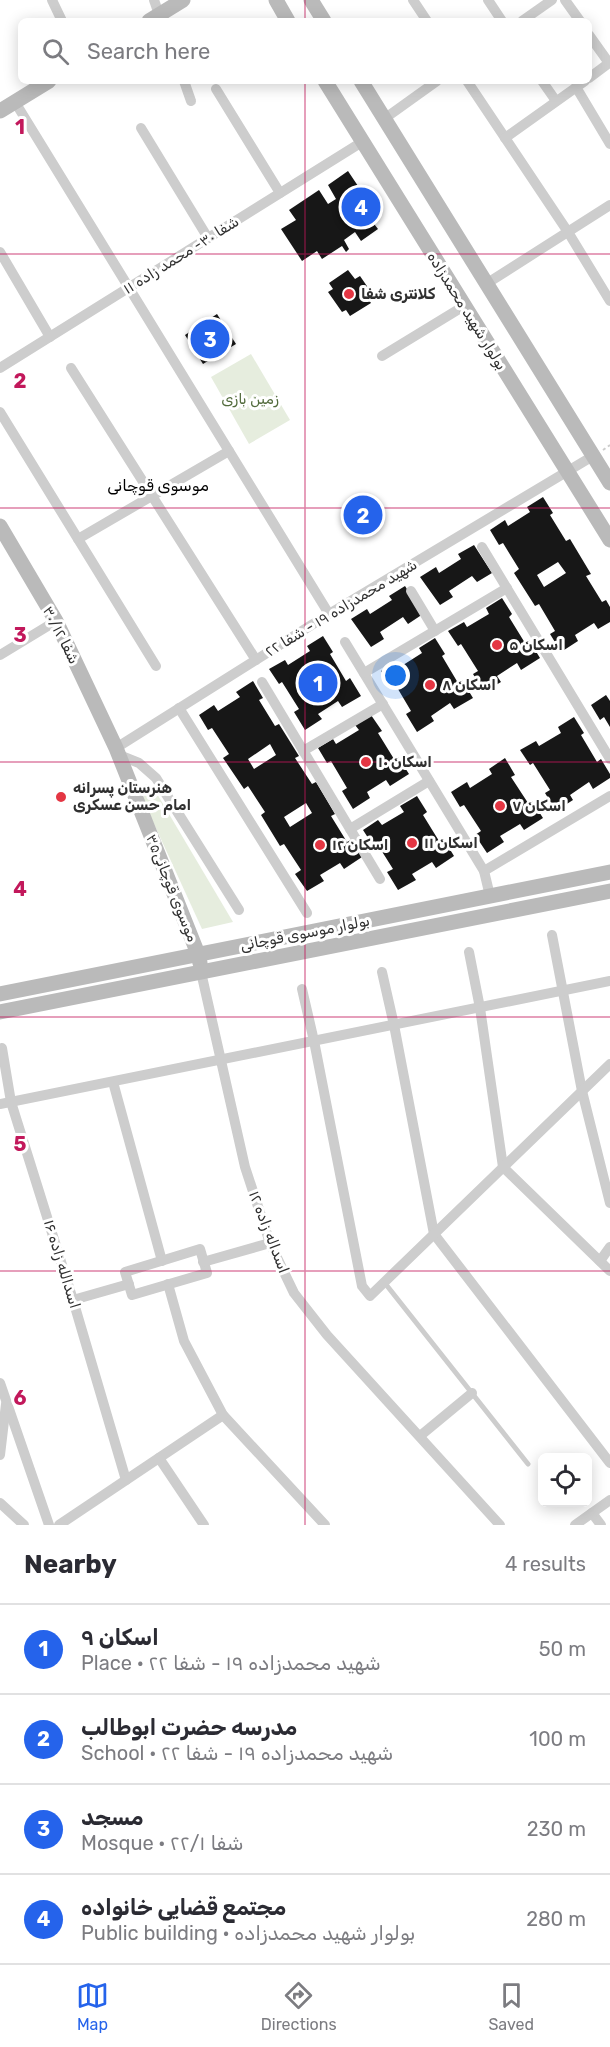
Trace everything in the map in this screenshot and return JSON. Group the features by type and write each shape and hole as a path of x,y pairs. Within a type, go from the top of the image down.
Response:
{"street":[{"path":"51,0 60,18"},
{"path":"156,14 183,0"},
{"path":"276,0 286,18"},
{"path":"311,0 322,18"},
{"path":"412,0 425,18"},
{"path":"488,0 500,18"},
{"path":"526,18 552,0"},
{"path":"565,0 578,18"},
{"path":"592,38 609,63 592,76"},
{"path":"0,111 44,84"},
{"path":"185,84 191,101"},
{"name":"بولوار شهید محمدزاده","path":"327,84 610,540"},
{"name":"بولوار شهید محمدزاده","path":"363,84 610,483"},
{"path":"384,119 433,84"},
{"path":"469,84 568,232 610,301"},
{"path":"544,84 556,101"},
{"path":"505,138 580,84 610,144"},
{"path":"216,89 280,193"},
{"path":"15,102 329,614"},
{"path":"141,128 208,238"},
{"name":"شفا ۳۰- محمد زاده ۱۱","path":"0,368 362,142"},
{"path":"486,284 610,205"},
{"path":"0,252 50,337"},
{"path":"382,356 464,306"},
{"path":"71,368 256,660"},
{"path":"0,412 156,666"},
{"path":"78,539 230,451"},
{"name":"شهید محمدزاده ۱۹ - شفا ۲۲","path":"118,752 179,708 329,614 593,456"},
{"name":"شفا ۳۰/۱۲","path":"0,526 56,621 118,752"},
{"path":"482,547 610,759"},
{"path":"364,673 507,588"},
{"path":"411,591 435,631"},
{"path":"0,655 56,621"},
{"path":"345,642 484,871 490,896"},
{"path":"262,681 380,879"},
{"path":"303,751 383,704"},
{"path":"179,708 306,913"},
{"path":"118,752 139,763 156,778 239,910"},
{"name":"موسوی قوچانی۳۵","path":"118,752 198,954 201,972"},
{"path":"350,829 429,781"},
{"path":"484,871 610,796"},
{"name":"بولوار موسوی قوچانی","path":"0,994 490,896 610,875"},
{"name":"بولوار موسوی قوچانی","path":"0,1012 610,891"},
{"path":"552,935 582,1092 610,1203"},
{"path":"468,952 480,1008 503,1167 610,1271"},
{"name":"اسداله زاده ۱۲","path":"201,972 245,1167 270,1243 294,1293 327,1335 501,1525"},
{"path":"382,972 434,1234 610,1463"},
{"path":"5,1103 610,981"},
{"path":"302,988 362,1286 370,1296 610,1064"},
{"name":"اسدالله زاده ۱۶","path":"2,1048 5,1103 73,1300 126,1480"},
{"path":"113,1082 162,1261"},
{"path":"203,1262 270,1243"},
{"path":"600,1261 610,1247"},
{"path":"200,1249 203,1262 207,1273 132,1295 125,1272 200,1249"},
{"path":"73,1300 129,1284"},
{"path":"168,1284 184,1341 223,1415 325,1525"},
{"path":"0,1383 49,1525"},
{"path":"420,1436 472,1393"},
{"path":"0,1455 6,1401"},
{"path":"59,1525 223,1415"},
{"path":"159,1458 204,1525"},
{"path":"575,1525 610,1500"},
{"path":"0,1503 24,1525"},
{"path":"592,1513 601,1525"}],"lane":[{"path":"384,1282 528,1464"}],"green space":[{"name":"زمین بازی","path":"251,354 290,420 249,444 211,377"},
{"path":"146,784 153,787 233,922 202,929 144,802 143,789"}],"building":[{"path":"348,171 360,189 363,187 377,203 376,209 379,214 371,220 378,229 361,241 355,232 344,240 349,249 346,252 342,246 322,259 317,251 302,261 281,229 296,220 289,210 319,190 328,204 336,199 328,185"},
{"name":"کلانتری شفا","path":"348,270 355,279 360,276 371,292 366,295 371,303 350,316 346,310 342,312 328,292 333,289 329,283"},
{"path":"217,314 236,344 203,364 185,335"},
{"path":"543,497 553,513 550,515 566,541 570,539 591,574 586,576 602,602 606,600 610,607 610,622 598,629 594,623 575,635 578,641 561,652 550,634 555,631 539,604 535,606 514,573 519,569 503,543 499,545 490,530 505,520 508,526 530,512 527,507","holes":["558,562 566,573 544,587 537,575"]},
{"path":"474,545 492,573 477,582 472,576 449,591 453,597 440,605 420,577 436,567 439,573 461,559 458,554"},
{"path":"405,586 423,614 408,624 403,617 380,632 384,639 371,647 351,619 367,609 370,614 392,600 389,596"},
{"name":"اسکان ۵","path":"502,598 512,614 509,617 525,643 529,640 540,658 521,670 517,663 497,676 501,682 484,692 473,674 478,671 461,644 458,646 448,631 464,622 467,627 489,614 486,608"},
{"path":"323,636 333,652 330,654 346,681 350,678 361,696 342,707 338,701 318,714 322,719 305,730 294,712 299,709 282,682 279,684 269,669 285,660 288,665 310,651 307,646"},
{"name":"اسکان ۸","path":"435,638 445,654 442,656 458,683 462,680 473,698 454,709 450,703 431,716 434,721 417,732 406,714 411,711 395,684 391,686 381,671 397,662 400,667 422,653 419,648"},
{"path":"253,681 263,698 259,700 275,726 279,724 299,756 295,758 312,784 316,782 335,814 331,816 347,842 351,840 362,857 344,869 340,863 320,875 324,881 307,891 295,874 301,870 284,844 280,846 261,815 265,812 248,786 244,789 223,758 229,754 212,728 208,730 199,715 214,705 218,711 240,697 236,692","holes":["270,744 276,755 254,769 248,759","306,803 312,813 290,827 284,817"]},
{"path":"606,695 610,701 610,727 604,717 600,720 591,705"},
{"name":"اسکان ۱۰","path":"371,715 382,731 378,733 394,759 398,757 409,774 390,786 386,780 367,792 370,798 353,809 342,791 347,788 331,761 327,763 318,748 333,739 336,744 359,730 355,725"},
{"path":"574,717 584,733 581,735 597,762 601,759 610,778 593,789 589,782 570,795 573,800 556,811 545,793 550,790 533,763 530,765 520,750 536,741 539,746 561,733 558,727"},
{"name":"اسکان ۷","path":"505,758 515,775 511,777 528,803 532,801 543,818 524,830 520,824 500,836 504,842 487,853 475,835 481,831 464,805 460,807 451,792 467,782 470,788 492,774 489,769"},
{"name":"اسکان ۱۱","path":"417,796 427,812 423,815 439,841 443,838 454,856 436,868 432,862 412,874 416,880 398,890 387,872 393,869 376,842 372,844 363,830 378,820 382,825 404,812 400,806"}],"place":[{"name":"مجتمع قضایی خانواده","path":"361,207"},
{"name":"کلانتری شفا","path":"349,294"},
{"name":"مسجد","path":"210,339"},
{"name":"مدرسه حضرت ابوطالب","path":"363,515"},
{"name":"اسکان ۵","path":"497,645"},
{"name":"اسکان ۹","path":"318,683"},
{"name":"اسکان ۸","path":"430,685"},
{"name":"اسکان ۱۰","path":"366,762"},
{"name":"هنرستان پسرانه امام حسن عسکری","path":"61,797"},
{"name":"اسکان ۷","path":"500,806"},
{"name":"اسکان ۱۱","path":"412,843"},
{"name":"اسکان ۱۲","path":"320,845"}],"district":[{"name":"موسوی قوچانی","path":"158,485"}]}
